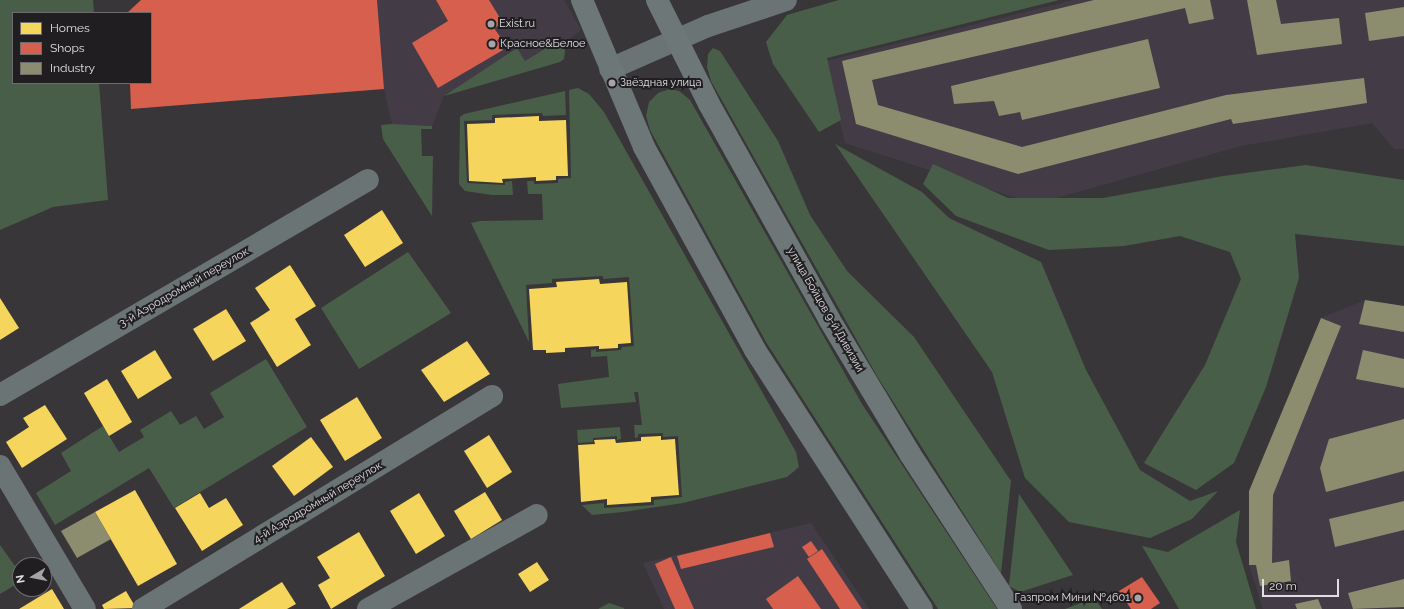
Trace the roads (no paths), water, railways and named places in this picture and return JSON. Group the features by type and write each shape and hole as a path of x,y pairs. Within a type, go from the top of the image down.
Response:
{"main road":[{"path":"582,0 644,147 755,350 922,609"},
{"name":"улица Бойцов 9-й Дивизии","path":"657,0 677,40 829,319 910,454 1011,609"}],"street":[{"path":"610,69 708,26 786,0"},
{"name":"3-й Аэродромный переулок","path":"0,395 368,180"},
{"name":"4-й Аэродромный переулок","path":"144,609 492,396"},
{"path":"0,466 85,609"},
{"path":"368,609 461,560 537,515"}],"place":[{"name":"Exist.ru","path":"491,24"},
{"name":"Красное&Белое","path":"492,44"},
{"name":"Звёздная улица","path":"612,83"},
{"name":"Газпром Мини №4601","path":"1138,598"}]}
